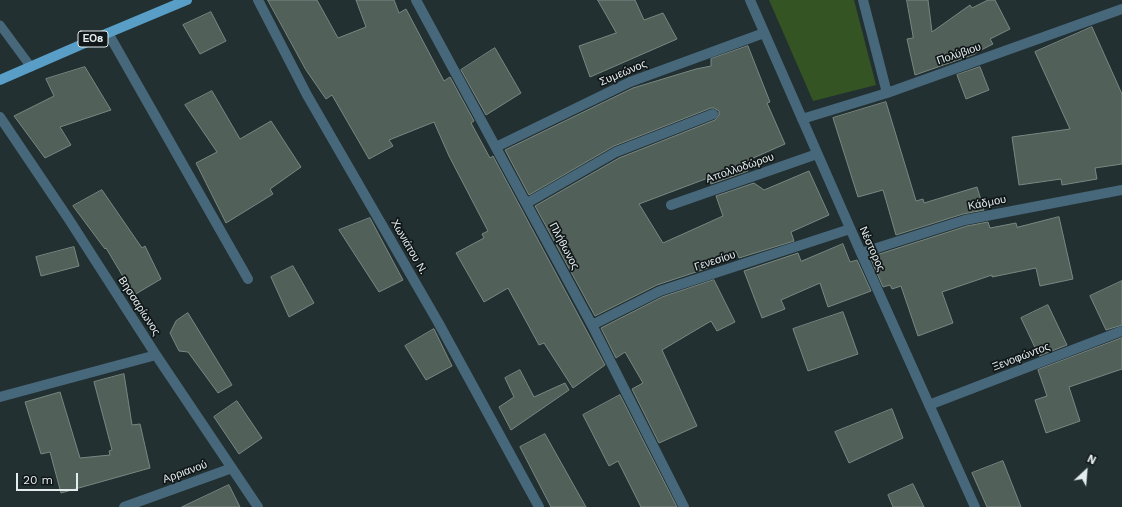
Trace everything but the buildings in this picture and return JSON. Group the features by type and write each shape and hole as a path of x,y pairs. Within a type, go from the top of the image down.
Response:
{"main road":[{"name":"ΕΟ8","path":"0,80 187,0"}],"street":[{"name":"Χωνιάτου Ν.","path":"258,0 307,95 438,322 539,507"},
{"name":"Πλήθωνος","path":"416,0 592,325 684,507"},
{"name":"Νέστορος","path":"750,0 850,229 975,507"},
{"path":"864,0 887,92"},
{"name":"Πολύβιου","path":"802,119 887,92 1122,9"},
{"path":"108,33 248,279"},
{"name":"Συμεώνος","path":"496,146 630,82 764,33"},
{"path":"527,203 616,152 713,114"},
{"name":"Βησσαρίωνος","path":"0,117 68,218 156,355 258,507"},
{"name":"Απολλοδώρου","path":"671,205 817,154"},
{"name":"Κάδμου","path":"861,253 965,220 1122,190"},
{"name":"Γενεσίου","path":"592,325 660,291 850,229"},
{"name":"Ξενοφώντος","path":"929,405 1122,332"},
{"path":"0,397 156,355"},
{"name":"Αρριανού","path":"124,507 232,468"}],"lane":[{"path":"0,25 31,67"}],"green space":[{"path":"769,0 854,0 876,85 813,101"}]}
